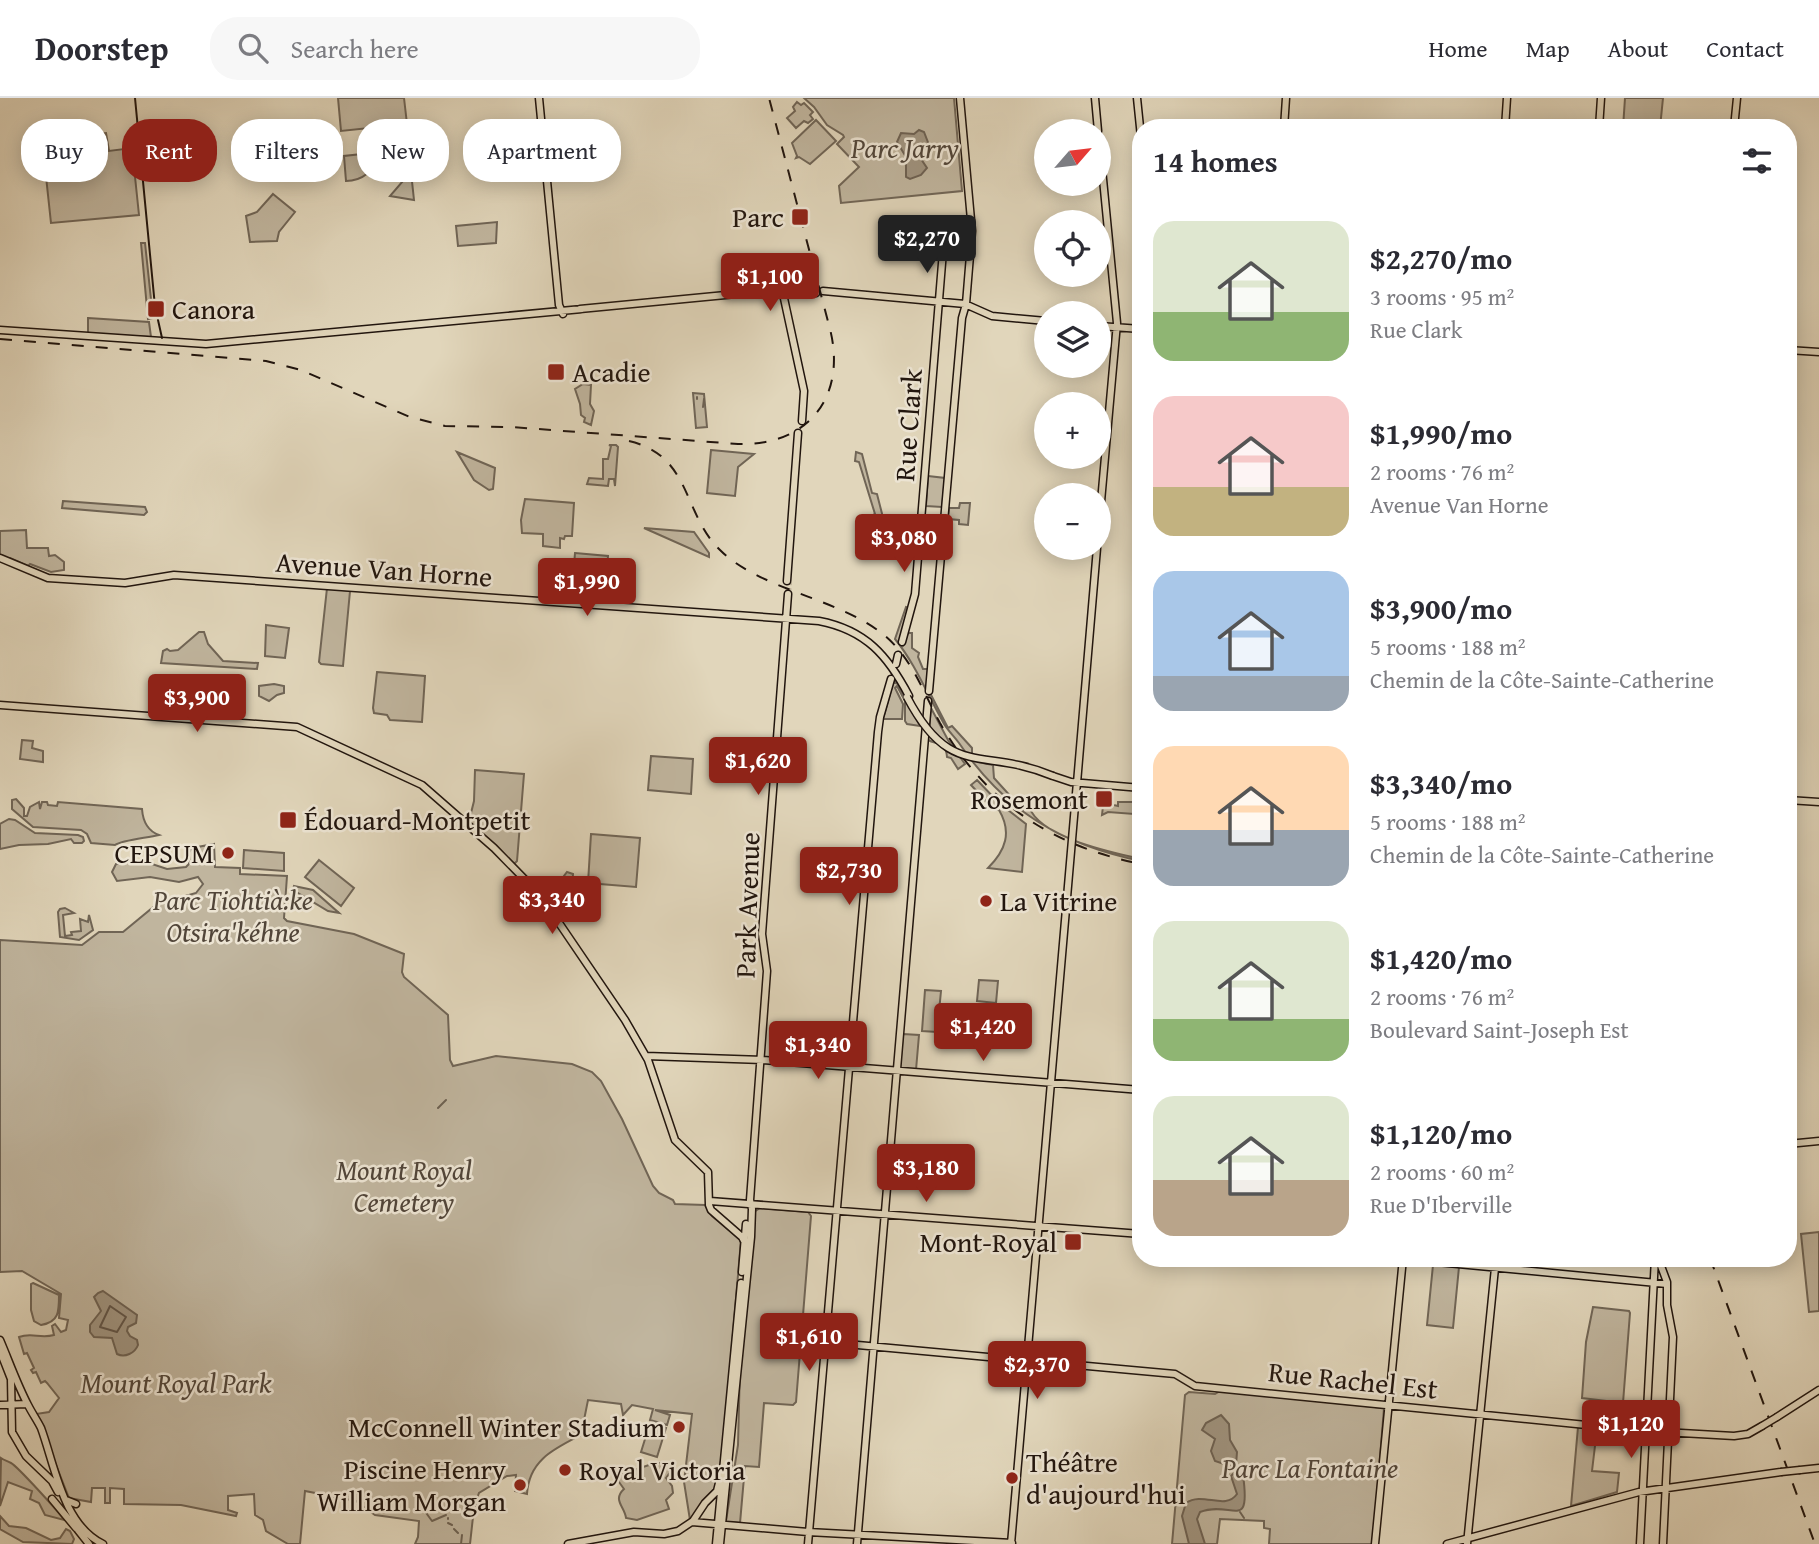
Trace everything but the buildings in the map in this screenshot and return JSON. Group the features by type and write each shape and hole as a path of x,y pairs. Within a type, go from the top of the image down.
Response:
{"main road":[{"path":"540,98 562,310"},
{"path":"929,691 972,225 958,98"},
{"name":"Rue Clark","path":"902,642 915,594 943,251 966,250 968,226 958,98"},
{"path":"1095,98 1097,119"},
{"path":"1138,98 1140,119"},
{"path":"1285,119 1286,98"},
{"path":"1506,119 1507,98"},
{"path":"1600,119 1601,98"},
{"path":"1735,119 1737,98"},
{"path":"1103,483 1116,327 1104,196"},
{"path":"781,290 802,388 800,422"},
{"path":"0,331 198,344 404,325 448,324 562,310 781,290 939,301 964,304 992,316 1034,320"},
{"path":"1111,327 1132,327"},
{"path":"1797,350 1819,352"},
{"path":"788,581 799,432"},
{"name":"Avenue Van Horne","path":"0,558 46,577 70,579 125,583 174,575 819,621 860,637 886,658 894,667 929,729 955,749 975,757 1024,763 1077,782"},
{"path":"694,1522 1012,1544 1096,560"},
{"name":"Park Avenue","path":"750,1205 767,971 762,934 787,593"},
{"path":"896,664 898,655"},
{"path":"808,1544 878,732 891,679"},
{"path":"858,1544 928,701"},
{"path":"0,705 297,727 420,784 494,848 544,901 625,1020 646,1056 678,1144 708,1170 709,1207 748,1241 747,1268"},
{"path":"1077,782 1132,787"},
{"path":"1797,801 1819,802"},
{"path":"646,1056 720,1059 1132,1090"},
{"path":"1797,1141 1819,1140"},
{"path":"710,1201 1132,1233"},
{"path":"724,1491 724,1465 750,1205"},
{"path":"718,1544 751,1237 750,1205"},
{"path":"1375,1544 1402,1267"},
{"path":"1485,1267 1667,1284"},
{"path":"1640,1544 1656,1267"},
{"path":"1660,1267 1667,1284 1667,1305 1673,1337 1663,1544"},
{"path":"1468,1541 1495,1268"},
{"path":"0,1340 27,1404 41,1429 58,1490 82,1529 99,1543"},
{"name":"Rue Rachel Est","path":"825,1342 1175,1374 1195,1386 1646,1431 1739,1436 1762,1426 1819,1390"},
{"path":"0,1351 9,1373 11,1427 14,1436 26,1456 53,1476 76,1528"},
{"path":"0,1405 27,1404"},
{"path":"568,1544 638,1531 671,1533 682,1529 694,1522 704,1504 717,1491 720,1471 724,1465"},
{"path":"1447,1544 1468,1541 1643,1491 1819,1468"},
{"path":"58,1490 51,1498 89,1544"},
{"path":"685,1531 709,1503 724,1491"},
{"path":"65,1502 76,1504"},
{"path":"604,1536 668,1536 708,1524"}],"green space":[{"path":"338,98 404,98 406,119 357,119 357,129 343,131 343,119 340,119"},
{"name":"Parc Jarry","path":"804,98 954,98 962,191 841,203 839,186 859,167 837,144 843,135 827,125"},
{"path":"1625,98 1663,98 1661,119 1624,119"},
{"path":"797,102 801,105 804,103 813,112 810,115 813,119 808,123 804,121 796,128 787,118 795,111 793,107"},
{"path":"816,120 836,141 810,164 799,157 796,158 792,143"},
{"path":"108,145 109,151 122,149 122,182 136,182 139,215 51,223 47,182 108,182"},
{"path":"357,155 357,179 346,181 344,156"},
{"path":"402,182 412,182 414,200 390,196"},
{"path":"273,194 295,212 279,232 277,241 250,242 246,216 257,212"},
{"path":"497,222 496,243 458,246 456,226"},
{"path":"141,243 145,243 153,318 148,319"},
{"path":"785,265 791,286 766,285 764,268"},
{"path":"88,318 149,322 151,337 88,334"},
{"path":"583,384 591,385 590,404 594,411 591,425 584,422 575,389"},
{"path":"693,393 704,394 707,427 696,428"},
{"path":"609,445 618,447 615,486 614,479 609,479 608,486 587,484 589,478 603,479 603,459 608,459"},
{"path":"711,450 754,454 738,467 735,496 707,493"},
{"path":"457,452 495,468 493,489 489,490 474,480"},
{"path":"856,452 862,454 872,493 877,494 891,549 883,548 877,525 874,524 875,514 859,462 855,461"},
{"path":"928,476 945,478 942,507 926,506"},
{"path":"525,499 574,503 572,536 560,538 560,548 543,546 543,534 522,533 521,520"},
{"path":"63,501 145,507 147,512 144,515 62,508"},
{"path":"960,503 970,503 968,525 959,524 959,520 948,519 949,508 959,508"},
{"path":"644,528 694,532 709,557"},
{"path":"26,530 27,548 48,548 49,556 55,555 64,562 64,570 51,572 10,558 0,558 0,531"},
{"path":"575,553 608,556 606,580 573,578"},
{"path":"327,588 350,591 343,666 319,662"},
{"path":"906,607 910,608 901,639 903,645 908,633 912,633 912,648 919,653 923,669 928,669 927,687 948,728 952,726 972,748 978,762 993,765 994,778 1024,811 1029,807 1036,818 1046,826 1016,806 996,788 945,725 915,669 895,639"},
{"path":"266,625 289,628 285,658 265,656"},
{"path":"199,632 204,632 208,644 223,661 258,663 257,669 161,663 163,651 178,650"},
{"path":"377,672 425,676 422,722 390,720 387,715 374,713"},
{"path":"891,672 920,726 907,724 905,721 905,701 897,686 895,688 903,704 902,719 883,719 893,683 896,683"},
{"path":"259,686 284,686 284,693 269,701 259,696"},
{"path":"931,708 965,764 958,769 951,758 947,757 943,746 928,740"},
{"path":"22,740 33,741 32,748 43,751 43,762 20,759"},
{"path":"651,756 693,759 691,794 648,790"},
{"path":"475,770 524,774 517,861 514,864 469,821 474,801"},
{"path":"977,780 999,803 1026,824 1022,872 988,868 1003,848 1006,833 999,810 993,809 971,785"},
{"path":"16,799 24,808 24,816 27,816 30,807 39,802 40,809 42,802 57,806 58,802 142,809 147,826 159,835 115,845 91,843 87,834 81,830 33,827 12,809 12,800"},
{"path":"1108,799 1109,804 1118,806 1118,802 1132,802 1132,814 1108,812 1102,815 1103,806"},
{"path":"9,819 35,833 78,835 83,837 84,841 74,843 71,839 0,849 0,824"},
{"path":"591,834 640,838 636,887 588,883"},
{"path":"1072,840 1132,859 1112,854"},
{"path":"214,844 215,867 240,868 240,874 287,876 284,918 287,921 354,934 404,954 404,977 448,1015 450,1060 453,1066 496,1056 572,1064 592,1072 601,1081 653,1186 659,1193 673,1200 675,1204 705,1205 712,1216 741,1240 723,1450 716,1487 690,1520 684,1482 692,1414 655,1410 670,1415 667,1425 650,1420 653,1409 632,1405 623,1415 621,1404 588,1400 581,1435 553,1451 538,1464 532,1472 527,1494 515,1491 516,1475 507,1476 479,1493 477,1507 474,1508 470,1544 415,1544 419,1521 375,1515 356,1501 305,1491 300,1544 288,1544 266,1531 263,1520 255,1515 254,1494 228,1496 228,1510 237,1513 236,1516 181,1505 124,1504 124,1489 110,1488 110,1503 105,1503 105,1488 92,1488 91,1502 69,1498 36,1414 49,1412 59,1398 45,1381 41,1383 36,1372 31,1370 34,1368 27,1353 24,1354 19,1337 54,1335 52,1326 55,1324 61,1332 66,1330 68,1320 59,1318 61,1294 22,1271 0,1272 0,940 82,945 99,932 123,932 157,904 196,893 203,884 198,877 179,882 150,877 117,881 112,872 116,864 143,861 167,869 186,867 192,848"},
{"path":"244,850 284,853 284,871 243,868"},
{"path":"319,860 354,888 341,906 305,877"},
{"path":"567,872 573,874 571,904 559,919 546,900"},
{"path":"294,886 313,890 339,913 328,911 293,890"},
{"path":"65,908 74,913 63,915 65,936 81,931 80,919 88,922 89,915 93,930 79,940 60,937 58,912"},
{"path":"979,980 998,981 996,1003 977,1001"},
{"path":"925,990 941,991 937,1032 922,1031"},
{"path":"903,1034 919,1035 916,1070 900,1068"},
{"path":"760,1208 808,1212 811,1216 796,1402 793,1405 764,1403 759,1467 745,1466 740,1523 726,1521 738,1445 740,1367 754,1212"},
{"path":"1819,1232 1819,1311 1809,1312 1801,1234"},
{"path":"1433,1267 1459,1267 1453,1328 1427,1325"},
{"name":"Mount Royal Park","path":"33,1283 59,1295 57,1315 47,1324 41,1325 34,1321 31,1310"},
{"path":"1593,1307 1630,1313 1623,1403 1582,1398 1586,1342"},
{"name":"Parc La Fontaine","path":"1220,1391 1384,1408 1373,1544 1269,1544 1270,1529 1264,1528 1264,1521 1220,1519 1217,1544 1172,1544 1185,1395 1189,1392 1215,1394"},
{"path":"650,1423 666,1428 657,1457 641,1452"},
{"path":"1578,1427 1597,1429 1592,1471 1619,1473 1617,1492 1571,1506"},
{"path":"1,1458 21,1472 64,1520 45,1515 39,1503 30,1499 32,1491 8,1482 0,1506"},
{"path":"655,1463 666,1463 674,1467 666,1478 673,1493 666,1500 669,1509 637,1520 626,1518 619,1500 624,1489 619,1482 619,1475"},
{"path":"0,1516 9,1526 26,1528 51,1540 60,1538 66,1529 74,1539 72,1544 23,1542 0,1529"}],"water":[{"path":"919,130 924,132 929,145 925,149 919,144 915,150 927,168 921,175 910,179 906,177 906,157 897,142 901,133 914,134"},
{"path":"103,1291 137,1315 136,1323 128,1327 127,1331 137,1340 138,1345 129,1354 117,1354 112,1338 94,1337 90,1332 90,1325 101,1311 94,1297"},
{"path":"1221,1415 1229,1424 1230,1440 1237,1452 1236,1465 1243,1475 1244,1504 1236,1511 1211,1509 1200,1512 1197,1519 1205,1544 1189,1544 1182,1516 1186,1503 1199,1499 1226,1501 1237,1494 1231,1476 1234,1473 1233,1467 1215,1461 1211,1451 1215,1439 1202,1430 1206,1423"}],"waterway":[{"path":"703,407 704,399"},
{"path":"438,1108 446,1100"},
{"path":"416,1499 432,1521 446,1515"},
{"path":"1240,1512 1244,1518"},
{"path":"448,1523 452,1525"},
{"path":"454,1529 458,1533"},
{"path":"461,1544 462,1535"}],"tunnel":[{"path":"788,594 789,582"}],"tram line":[{"path":"135,98 156,317"},
{"path":"158,320 162,338"}],"railway":[{"path":"0,339 266,361 301,370 410,417 445,426 511,427 738,444 763,442 784,436 817,413 827,396 833,376 834,354 830,329 769,98"},
{"path":"629,441 649,448 664,459 684,487 708,535 720,550 737,564 778,585 866,622 894,644 910,665 958,751 1000,798 1050,833 1079,846 1132,862"},
{"path":"1713,1267 1815,1544"}],"place":[{"name":"Parc","path":"800,217"},
{"name":"Canora","path":"156,309"},
{"name":"Acadie","path":"556,372"},
{"name":"Rosemont","path":"1104,799"},
{"name":"Édouard-Montpetit","path":"288,820"},
{"name":"CEPSUM","path":"228,853"},
{"name":"La Vitrine","path":"986,901"},
{"name":"Mont-Royal","path":"1073,1242"},
{"name":"McConnell Winter Stadium","path":"679,1427"},
{"name":"Royal Victoria","path":"565,1470"},
{"name":"Théâtre d'aujourd'hui","path":"1012,1478"},
{"name":"Piscine Henry William Morgan","path":"520,1485"}],"park label":[{"name":"Parc Tiohtià:ke Otsira'kéhne","path":"233,916"},
{"name":"Mount Royal Cemetery","path":"404,1186"}]}
